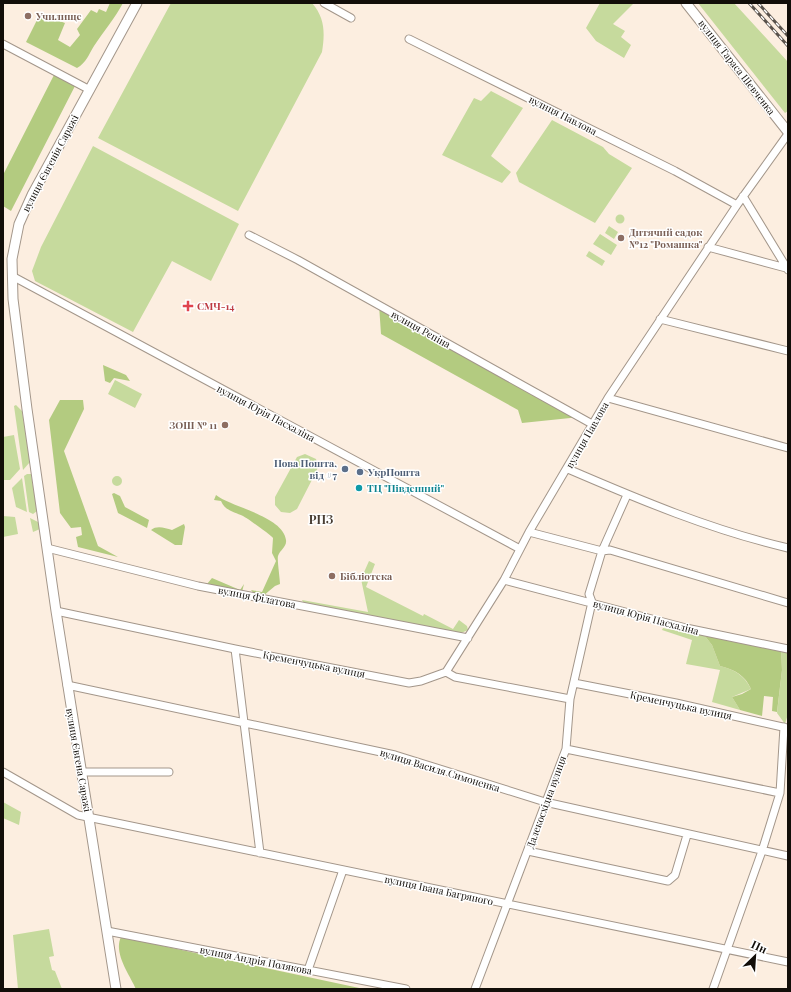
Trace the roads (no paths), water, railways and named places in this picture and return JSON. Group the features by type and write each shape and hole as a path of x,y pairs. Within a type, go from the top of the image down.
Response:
{"main road":[{"name":"вулиця Євгенія Саражі","path":"45,532 13,299 12,259 19,224 32,195 137,3"},
{"name":"вулиця Тараса Шевченка","path":"686,3 788,133"},
{"name":"вулиця Євгена Саражі","path":"45,532 67,685 116,989"}],"street":[{"path":"324,3 351,18"},
{"name":"вулиця Павлова","path":"409,38 670,169 737,205"},
{"path":"3,44 90,90"},
{"name":"вулиця Павлова","path":"446,672 504,580 529,532 568,469 608,398 708,247 788,133"},
{"path":"743,196 787,269"},
{"name":"вулиця Рєпіна","path":"249,235 298,260 592,424"},
{"path":"708,247 787,269"},
{"name":"вулиця Юрія Пасхаліна","path":"12,276 520,549"},
{"path":"660,319 788,351"},
{"path":"608,398 788,448"},
{"path":"568,469 627,495 722,531 788,548"},
{"name":"Далекосхідна вулиця","path":"475,989 566,749 570,699 592,602 589,594 602,551 627,495"},
{"path":"529,532 602,551 610,550 788,603"},
{"name":"вулиця Філатова","path":"48,548 198,586 468,638"},
{"name":"вулиця Юрія Пасхаліна","path":"504,580 686,628 788,650"},
{"name":"Кременчуцька вулиця","path":"56,611 235,649 409,683 421,681 446,672"},
{"path":"235,649 260,853"},
{"path":"446,672 455,677 570,699"},
{"name":"Кременчуцька вулиця","path":"574,683 676,703 786,728"},
{"name":"вулиця Василя Симоненка","path":"67,685 395,755 545,802 788,856"},
{"path":"713,989 762,851 780,794 786,728"},
{"path":"566,749 780,794"},
{"name":"вулиця Івана Багряного","path":"3,772 78,815 89,818 788,962"},
{"path":"81,772 169,772"},
{"path":"528,851 668,881 675,875 687,834"},
{"path":"308,970 344,870"},
{"name":"вулиця Андрія Полякова","path":"107,931 406,989"}],"railway":[{"path":"749,3 788,46"},
{"path":"758,3 788,36"}],"place":[{"name":"Училище","path":"28,16"},
{"name":"Дитячий садок №12 \"Ромашка\"","path":"621,238"},
{"name":"СМЧ-14","path":"188,306"},
{"name":"ЗОШ № 11","path":"225,425"},
{"name":"Нова Пошта, від #7","path":"345,469"},
{"name":"УкрПошта","path":"360,472"},
{"name":"ТЦ \"Південний\"","path":"359,488"},
{"name":"Бібліотека","path":"332,576"}],"district":[{"name":"РПЗ","path":"321,520"}]}
